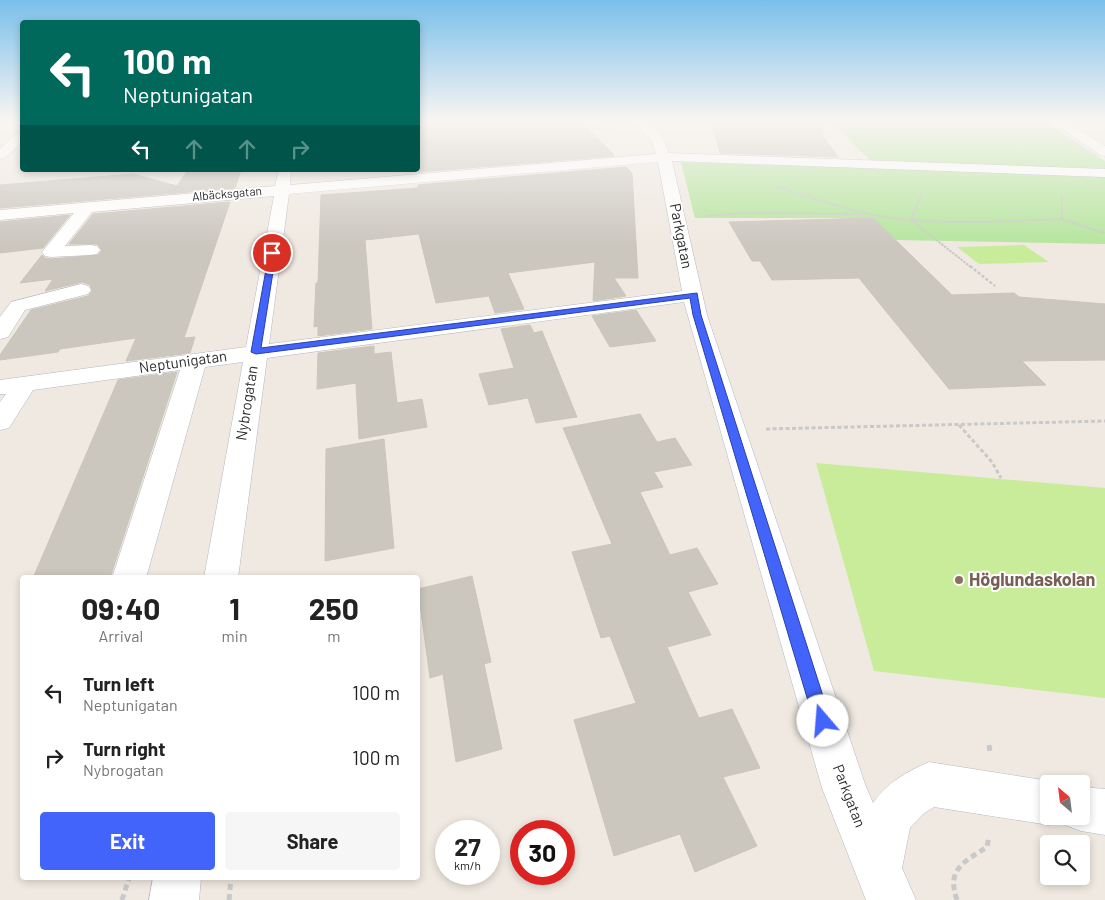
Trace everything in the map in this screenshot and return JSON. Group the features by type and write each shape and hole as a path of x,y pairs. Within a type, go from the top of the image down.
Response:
{"street":[{"path":"478,161 485,172"},
{"name":"Albäcksgatan","path":"0,215 87,208 284,180 485,172 548,167 585,161"},
{"name":"Parkgatan","path":"667,161 697,315 844,788 884,884"},
{"name":"Albäcksgatan","path":"854,161 927,166 1105,173"},
{"path":"0,164 15,163"},
{"path":"548,167 563,182"},
{"name":"Nybrogatan","path":"221,575 284,180"},
{"path":"87,208 51,252 91,250"},
{"path":"0,332 18,306 80,290"},
{"name":"Neptunigatan","path":"0,387 694,295"},
{"path":"130,575 195,360"},
{"path":"0,422 25,383"},
{"path":"884,884 890,817 907,798 929,784 1040,802"},
{"path":"1090,810 1105,812"},
{"path":"174,900 177,880"}],"path":[{"path":"911,220 928,179 927,166"},
{"path":"1061,171 1062,219"},
{"path":"772,186 868,214"},
{"path":"678,218 742,213 868,214 911,220 984,222 1062,219 1105,232"},
{"path":"911,220 994,286"},
{"path":"732,430 1105,420"},
{"path":"959,424 992,462 1001,478"},
{"path":"122,900 128,880"},
{"path":"229,900 231,880"}],"green space":[{"path":"871,161 1105,161 1105,244 896,240 872,218 695,218 681,162 876,168"},
{"path":"1024,245 1049,262 979,264 957,247"},
{"path":"816,463 1105,488 1105,698 874,671"}],"building":[{"path":"420,161 553,161 420,172"},
{"path":"626,167 632,173 638,278 614,278 626,296 593,301 595,262 508,273 524,309 495,313 489,296 436,303 419,234 365,240 372,329 318,336 318,326 314,327 316,283 318,283 321,195 418,188 418,185"},
{"path":"187,172 240,172 235,188 0,208 0,185 133,174 177,186"},
{"path":"230,202 184,338 195,337 190,353 126,361 136,338 0,360 0,355 31,310 88,296 92,291 90,285 82,282 45,291 53,279 20,283 42,255 45,258 51,259 98,255 102,250 97,244 69,244 93,214"},
{"path":"70,215 43,248 0,253 0,222"},
{"path":"873,218 952,295 1014,293 1019,297 1105,304 1105,360 1022,361 1046,385 949,389 859,278 772,280 760,261 752,261 729,222"},
{"path":"636,310 656,341 610,347 592,316"},
{"path":"530,325 534,333 542,331 577,417 536,423 528,398 489,405 479,374 514,368 501,329"},
{"path":"374,346 374,354 391,352 397,403 422,399 427,427 359,439 356,383 317,389 318,353"},
{"path":"177,372 111,575 34,575 118,380"},
{"path":"640,414 657,442 675,438 692,465 654,472 663,487 640,492 670,555 697,548 718,584 688,592 711,635 667,647 699,718 732,709 760,768 723,777 757,846 695,872 680,834 614,856 574,720 636,703 610,636 601,638 572,552 612,544 563,428"},
{"path":"384,439 394,548 325,561 326,449"},
{"path":"472,576 491,662 484,664 502,749 456,762 443,674 430,678 420,604 420,589"}],"place":[{"name":"Höglundaskolan","path":"959,580"}],"route":[{"path":"272,253 256,352 694,295 697,315 823,721"}]}
